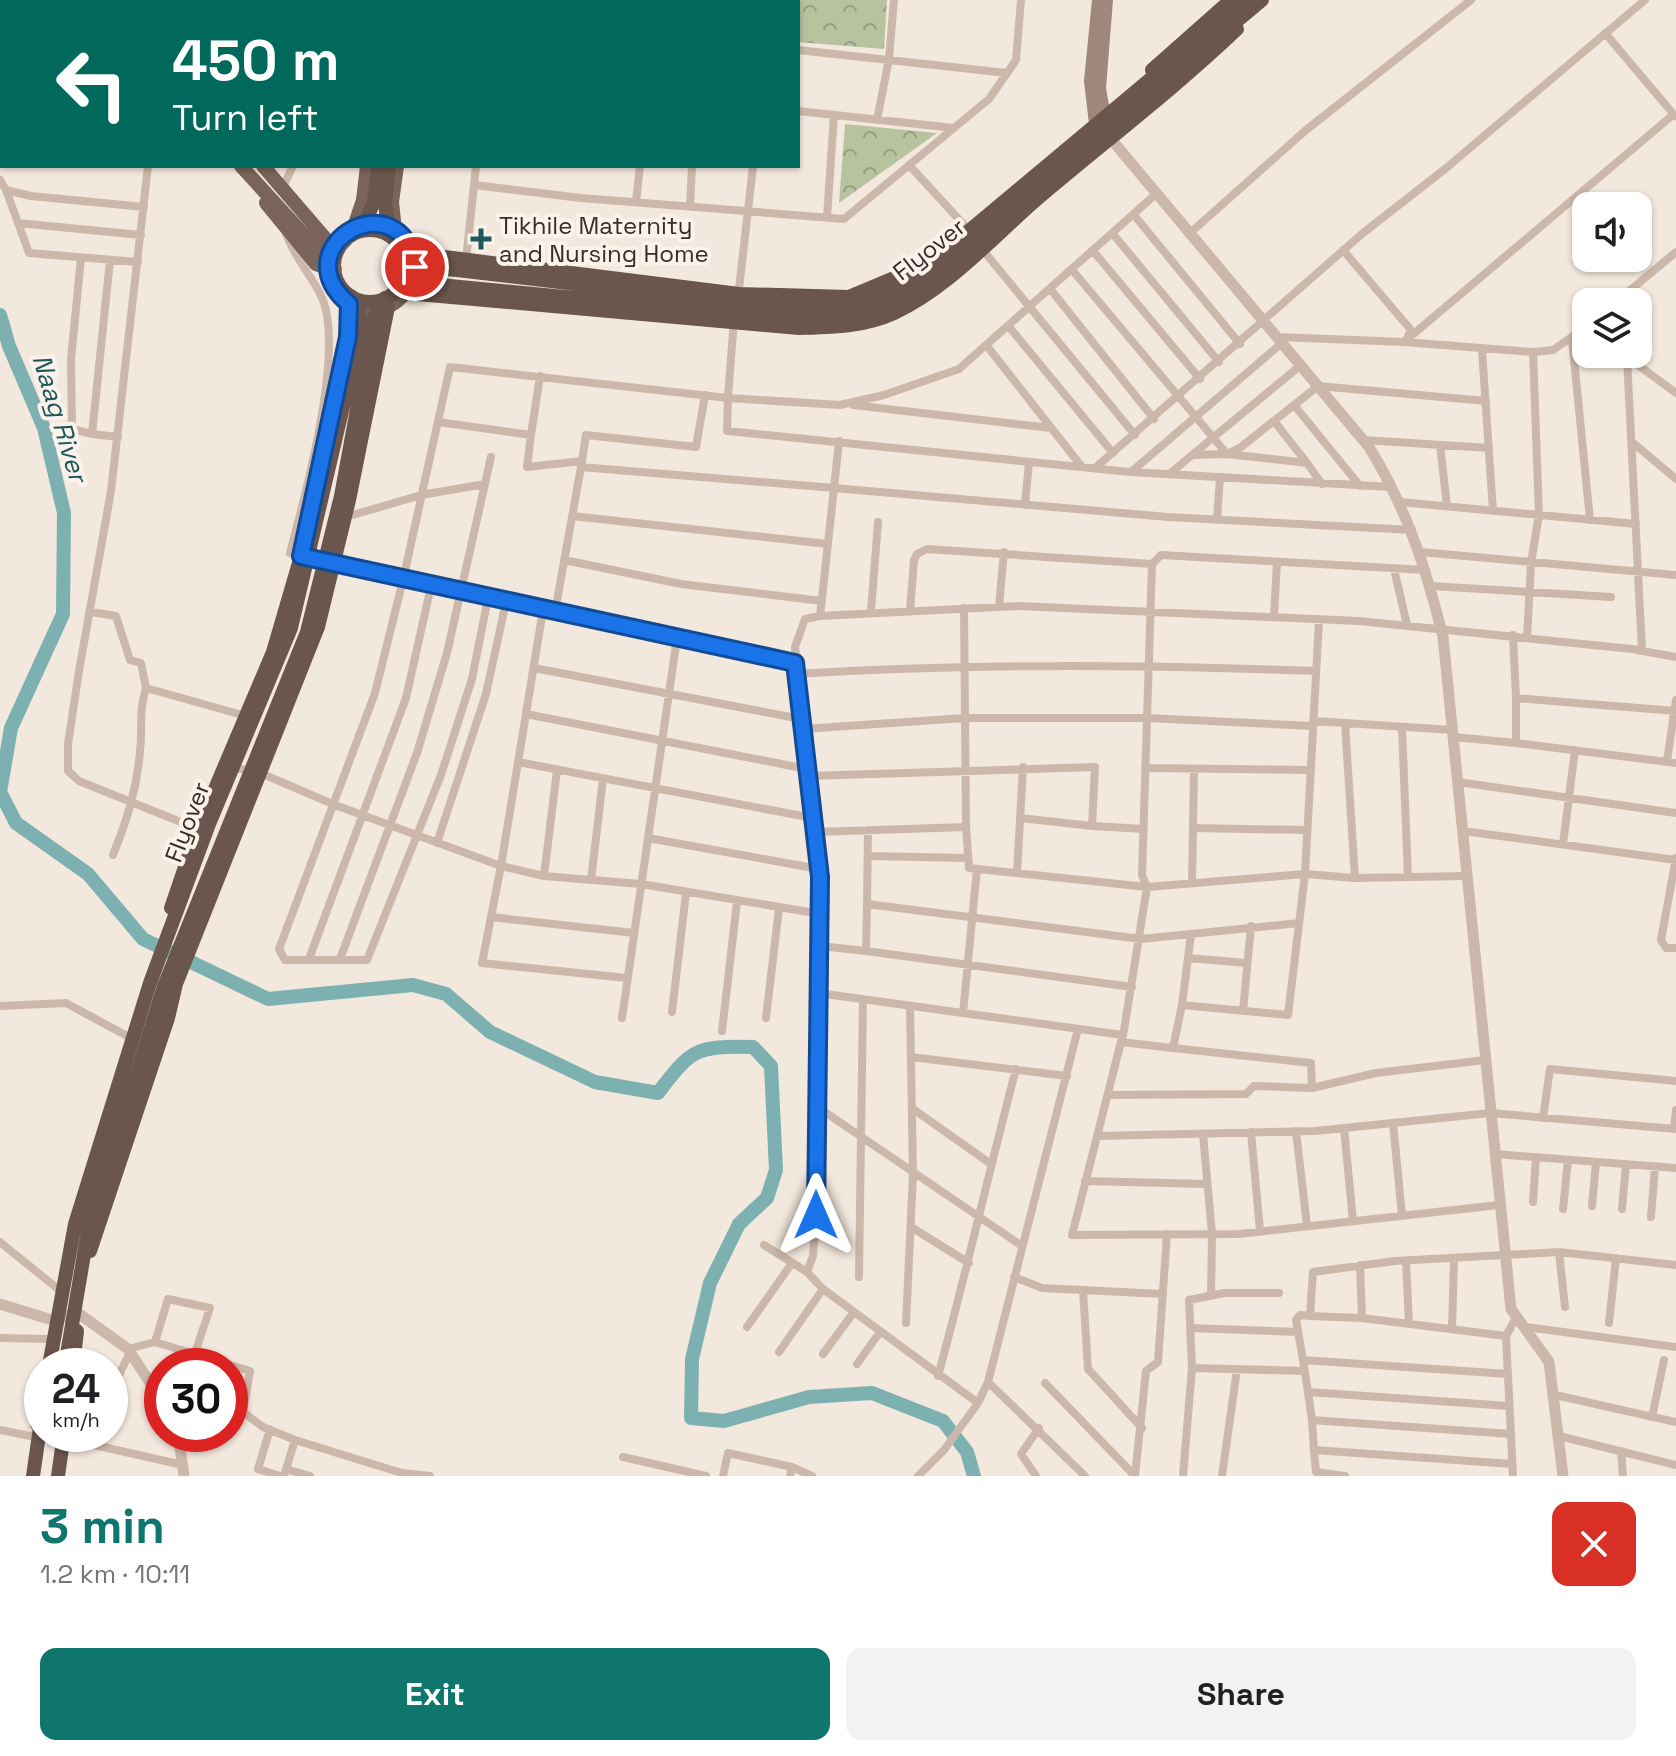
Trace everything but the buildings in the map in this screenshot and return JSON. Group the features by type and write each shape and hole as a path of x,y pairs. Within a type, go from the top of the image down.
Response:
{"highway":[{"path":"389,168 385,203 392,233 409,254 739,294 849,297 918,268 1231,0"},
{"name":"Flyover","path":"409,254 431,267 704,299 848,307 902,287 1245,0"},
{"name":"Flyover","path":"402,290 443,284 721,312 850,319 911,295 1262,0"},
{"path":"402,290 799,328 850,327 892,314 919,300 981,249 1271,0"},
{"path":"326,267 342,239 357,229 374,202 378,168"},
{"path":"357,229 392,233"},
{"path":"75,1348 86,1262 165,1029 176,984 318,627 334,563 386,303 402,290 409,254"},
{"name":"Flyover","path":"51,1348 75,1224 150,983 209,824 291,628 347,390 360,316 326,267"},
{"path":"49,1348 52,1320 72,1224 147,973 198,829 273,652 301,556 348,337 350,300 386,303"},
{"name":"Flyover","path":"68,1348 89,1225 164,986 307,632 341,496 374,317 386,303"},
{"path":"335,402 366,408"},
{"path":"147,973 176,984"},
{"path":"31,1476 33,1452"},
{"path":"31,1476 35,1452"},
{"path":"50,1476 56,1452"},
{"path":"58,1476 60,1452"}],"main road":[{"path":"1098,0 1090,81 1106,143"},
{"path":"1098,117 1107,0"},
{"path":"235,168 326,267"},
{"path":"243,168 326,267 348,337"},
{"path":"256,168 315,235 327,244 342,239"},
{"path":"265,168 326,239 342,239"},
{"path":"357,229 367,168"},
{"path":"392,233 397,168"}],"street":[{"path":"877,120 889,59 894,0"},
{"path":"474,185 844,219 989,99 1016,60 1021,0"},
{"path":"1189,234 1306,130 1471,0"},
{"path":"1095,468 1240,344 1343,250 1645,0"},
{"path":"1404,342 1675,115 1605,33"},
{"path":"800,50 1007,73"},
{"path":"800,111 954,128"},
{"path":"827,217 834,115"},
{"path":"1106,143 1156,194 1363,440 1393,487 1413,530 1441,627 1511,1309 1549,1362 1563,1476"},
{"path":"909,165 965,226"},
{"path":"148,168 118,437 68,744 68,771 79,781 198,829"},
{"path":"282,189 292,168"},
{"path":"466,260 476,168"},
{"path":"636,202 640,168"},
{"path":"690,206 692,168"},
{"path":"753,168 734,322 727,431 1130,472 1393,487"},
{"path":"0,180 29,253 138,262"},
{"path":"6,190 31,196 144,207"},
{"path":"844,404 884,395 959,369 1010,328 1156,194"},
{"path":"1134,215 1240,344"},
{"path":"282,222 294,254 322,298 329,329 314,460 290,553 795,663"},
{"path":"18,223 141,235"},
{"path":"1113,234 1219,362"},
{"path":"981,249 1135,435"},
{"path":"1343,250 1411,330 1404,342"},
{"path":"1094,252 1200,379"},
{"path":"1633,288 1676,252"},
{"path":"81,258 71,359 72,429 118,437"},
{"path":"92,434 110,260"},
{"path":"1073,271 1227,454"},
{"path":"1051,290 1154,419"},
{"path":"1010,328 1113,453"},
{"path":"1130,472 1197,417 1280,340 1404,342 1533,352 1553,350 1572,339"},
{"path":"987,346 1082,467"},
{"path":"1482,350 1493,511"},
{"path":"1527,637 1531,563 1539,515 1533,352"},
{"path":"1172,472 1301,365"},
{"path":"488,598 472,679 441,775 367,960 285,960 279,949 375,693 450,367 728,398 844,404 1051,428"},
{"path":"1575,368 1590,520"},
{"path":"807,1272 813,1256 816,1215 821,914 819,869 795,663 795,647 805,619 871,612 999,607 1149,612 1441,627 1642,650 1626,368"},
{"path":"1642,368 1676,393"},
{"path":"540,376 527,467 581,464 1025,505 1217,520 1413,530"},
{"path":"1227,454 1318,386 1486,401"},
{"path":"555,612 586,435 696,447 705,395"},
{"path":"1294,405 1360,486"},
{"path":"1274,421 1322,484"},
{"path":"438,422 531,435"},
{"path":"1363,440 1489,448"},
{"path":"820,616 839,441"},
{"path":"1632,442 1676,479"},
{"path":"1440,445 1447,506"},
{"path":"1192,455 1227,454 1307,463"},
{"path":"340,959 417,753 461,592 491,457"},
{"path":"1025,505 1029,462"},
{"path":"1217,520 1220,477"},
{"path":"334,563 347,514 421,495 485,484"},
{"path":"1400,502 1636,524"},
{"path":"572,516 828,544"},
{"path":"871,612 878,522"},
{"path":"910,610 917,554 927,549 1152,564"},
{"path":"999,607 1004,552"},
{"path":"1420,552 1676,575"},
{"path":"1426,570 1161,555 1152,564 1142,875 1147,887 1141,939 1122,1038 1072,1235 1260,1231 1499,1205"},
{"path":"564,560 681,584 822,601"},
{"path":"1274,617 1277,562"},
{"path":"1394,569 1407,625"},
{"path":"309,959 406,698 431,586"},
{"path":"1431,586 1611,597"},
{"path":"437,843 486,694 506,602"},
{"path":"964,608 969,868 1147,887 1305,874 1355,878 1467,876"},
{"path":"543,610 482,963 627,978"},
{"path":"91,612 116,616 130,660 141,663 146,688 138,715 141,746 133,804 113,855"},
{"path":"1182,1005 1288,1015 1305,874 1319,620"},
{"path":"1513,635 1516,743"},
{"path":"622,1018 677,638"},
{"path":"1636,649 1676,657"},
{"path":"796,674 964,665 1148,665 1316,671"},
{"path":"534,668 801,719"},
{"path":"146,688 246,716"},
{"path":"1516,698 1675,711"},
{"path":"803,729 965,718 1345,723 1672,762 1676,700"},
{"path":"526,714 662,740 807,773 1095,767 1092,826"},
{"path":"1345,723 1355,878"},
{"path":"1402,728 1408,877"},
{"path":"1563,844 1575,750"},
{"path":"518,762 813,818"},
{"path":"225,767 258,772 415,836 501,866 544,876 641,884 821,914"},
{"path":"1017,873 1023,767"},
{"path":"1145,768 1311,770"},
{"path":"1192,883 1194,769"},
{"path":"544,876 557,770"},
{"path":"591,880 603,779"},
{"path":"1458,782 1676,813"},
{"path":"1020,818 1144,829"},
{"path":"815,832 966,827"},
{"path":"1193,828 1307,830"},
{"path":"866,951 868,830"},
{"path":"1463,831 1676,859 1661,940 1666,948 1676,948"},
{"path":"648,838 819,869"},
{"path":"868,856 967,858"},
{"path":"963,1013 977,869"},
{"path":"672,1012 686,893"},
{"path":"722,1031 737,902"},
{"path":"867,904 1141,939 1299,923"},
{"path":"766,1018 779,908"},
{"path":"491,917 634,933"},
{"path":"1243,1011 1251,926"},
{"path":"1173,1048 1191,934"},
{"path":"820,946 1132,987"},
{"path":"1188,958 1246,963"},
{"path":"818,993 1078,1029 1173,1048 1311,1063 1312,1088"},
{"path":"859,1277 863,999"},
{"path":"0,1006 66,1003 129,1037"},
{"path":"906,1323 913,1174 910,1006"},
{"path":"918,1476 967,1422 988,1382 1078,1029"},
{"path":"911,1057 1067,1076"},
{"path":"1108,1095 1246,1094 1254,1086 1312,1088 1376,1073 1485,1060"},
{"path":"938,1376 981,1219 991,1164 1016,1069"},
{"path":"1543,1118 1550,1069 1676,1081"},
{"path":"816,1106 1022,1246"},
{"path":"913,1109 991,1164"},
{"path":"1097,1136 1296,1131 1490,1113 1675,1129 1676,1110"},
{"path":"1393,1123 1402,1216"},
{"path":"1344,1128 1353,1221"},
{"path":"1296,1131 1307,1226"},
{"path":"1251,1132 1260,1231"},
{"path":"1203,1134 1212,1234 1211,1296"},
{"path":"1494,1154 1676,1168"},
{"path":"1533,1202 1536,1157"},
{"path":"1563,1209 1568,1160"},
{"path":"1592,1206 1596,1162"},
{"path":"1622,1209 1626,1164"},
{"path":"1651,1217 1655,1167"},
{"path":"1085,1181 1206,1184"},
{"path":"911,1227 969,1263"},
{"path":"1045,1383 1135,1476 1146,1371 1158,1362 1167,1234"},
{"path":"0,1242 58,1289"},
{"path":"764,1245 807,1272 823,1289 978,1403"},
{"path":"1559,1252 1565,1307"},
{"path":"1310,1316 1313,1272 1360,1265 1559,1252 1676,1265"},
{"path":"1609,1323 1616,1258"},
{"path":"1452,1329 1454,1259"},
{"path":"1406,1261 1409,1324"},
{"path":"747,1327 792,1263"},
{"path":"1360,1265 1362,1318"},
{"path":"1014,1277 1042,1288 1163,1294"},
{"path":"779,1352 823,1289"},
{"path":"1083,1290 1088,1369 1142,1428"},
{"path":"1183,1476 1192,1368 1189,1300 1279,1293"},
{"path":"155,1342 168,1299 210,1308 197,1348"},
{"path":"0,1304 52,1320 78,1313 129,1350 144,1373"},
{"path":"823,1354 854,1312"},
{"path":"1513,1476 1506,1336 1517,1316"},
{"path":"1345,1476 1316,1472 1297,1317 1362,1318 1506,1336"},
{"path":"1526,1327 1676,1347"},
{"path":"1190,1328 1298,1332"},
{"path":"857,1364 880,1332"},
{"path":"0,1338 50,1339"},
{"path":"129,1350 155,1342 177,1348"},
{"path":"1303,1360 1508,1374"},
{"path":"1652,1417 1664,1360"},
{"path":"1192,1368 1305,1371"},
{"path":"1222,1476 1237,1369"},
{"path":"988,1382 1039,1428 1085,1476"},
{"path":"1308,1392 1509,1406"},
{"path":"1555,1395 1676,1422"},
{"path":"248,1415 295,1440 402,1474 430,1476"},
{"path":"1312,1420 1511,1434"},
{"path":"1036,1476 1021,1454 1039,1428"},
{"path":"270,1429 258,1469 310,1476"},
{"path":"0,1430 24,1435"},
{"path":"1559,1436 1676,1465"},
{"path":"283,1474 295,1440"},
{"path":"1314,1450 1512,1464"},
{"path":"1621,1451 1623,1476"},
{"path":"121,1452 184,1470"},
{"path":"723,1476 728,1453 812,1476"},
{"path":"623,1457 706,1476"}],"green space":[{"path":"800,0 887,0 884,49 800,42"},
{"path":"845,124 937,133 839,203"}],"waterway":[{"name":"Naag River","path":"0,315 9,346 44,428 64,513 63,614 11,728 0,792 16,823 88,874 143,939 268,999 413,985 446,994 490,1032 595,1082 658,1093 679,1067 697,1053 719,1047 753,1047 771,1066 776,1170 767,1198 739,1224 710,1283 692,1359 691,1418 724,1421 809,1397 872,1393 943,1421 967,1452 974,1476"}],"place":[{"name":"Tikhile Maternity and Nursing Home","path":"481,239"}],"route":[{"path":"415,267 413,253 406,240 382,224 368,223 345,231 332,247 328,268 338,294 349,304 348,337 301,556 795,663 820,877 816,1215"}]}
